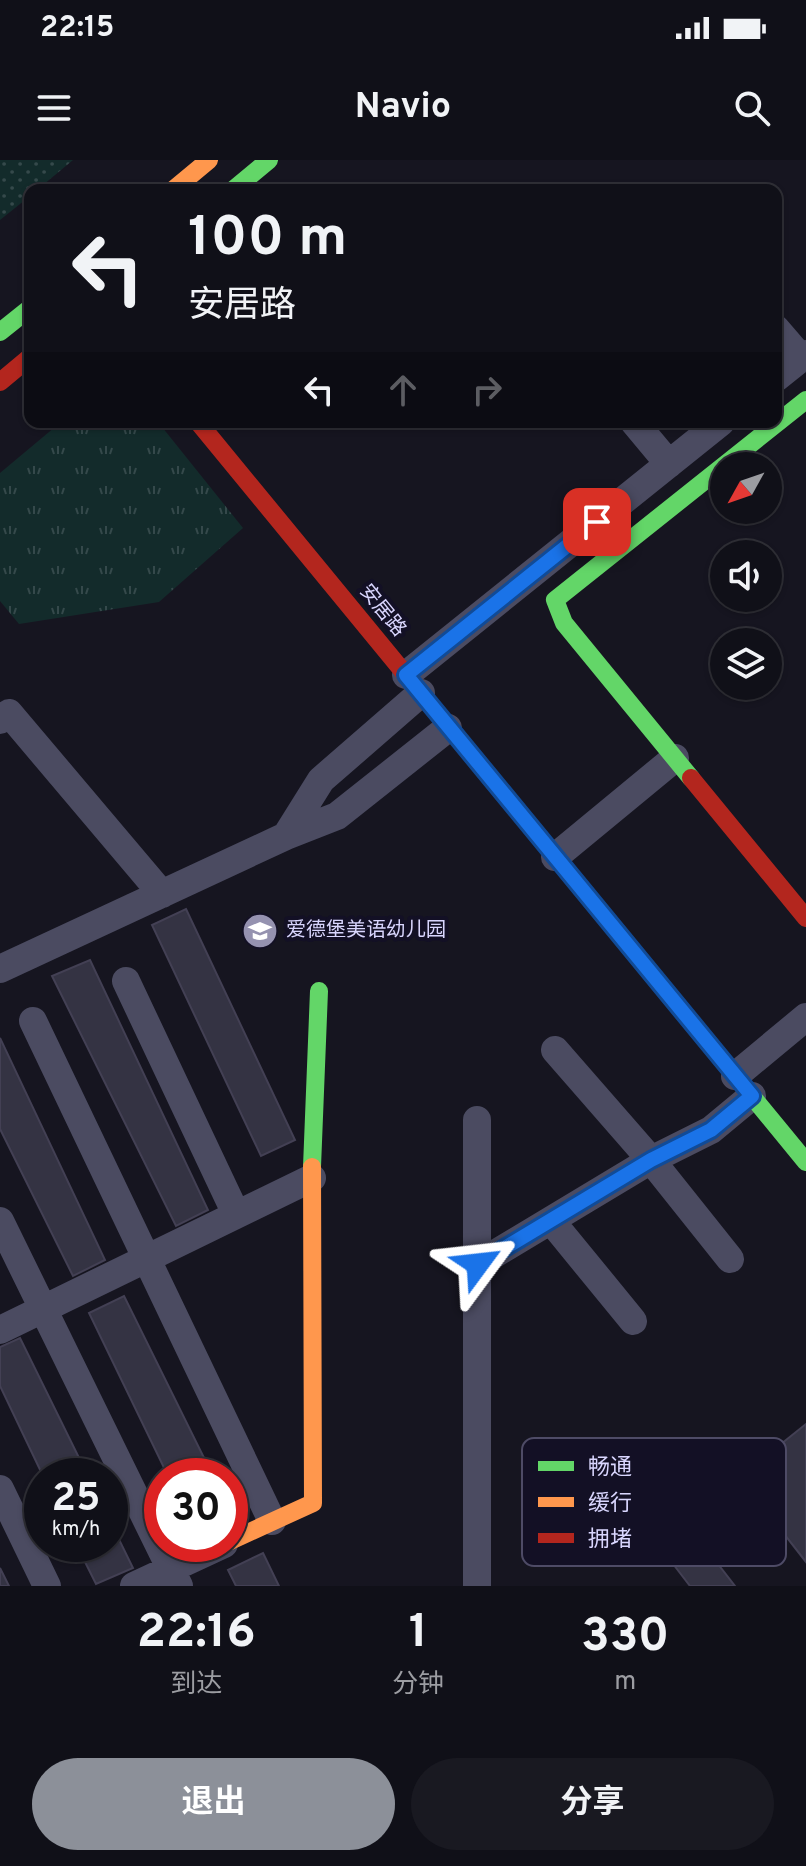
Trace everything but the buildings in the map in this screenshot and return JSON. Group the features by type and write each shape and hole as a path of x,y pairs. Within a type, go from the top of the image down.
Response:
{"street":[{"path":"180,184 209,160"},
{"path":"240,184 269,160"},
{"path":"0,332 24,313"},
{"path":"782,335 803,356 782,373"},
{"path":"0,382 24,362"},
{"path":"782,419 806,400"},
{"name":"安居路","path":"203,428 806,1162"},
{"path":"639,428 669,464"},
{"path":"286,836 321,780 413,684 714,428"},
{"path":"771,428 555,600 564,623 806,918"},
{"path":"0,720 9,713 162,894"},
{"path":"0,969 286,836 337,816 448,728"},
{"path":"555,857 675,758"},
{"path":"126,981 236,1214"},
{"path":"248,1532 313,1503 312,1178 319,991"},
{"path":"478,1264 651,1160 711,1130 743,1086 806,1017"},
{"path":"33,1021 272,1521"},
{"path":"555,1050 651,1160 730,1259"},
{"path":"477,1120 477,1586"},
{"path":"0,1330 312,1178"},
{"path":"0,1221 175,1577"},
{"path":"552,1222 633,1321"},
{"path":"0,1489 47,1586"},
{"path":"134,1586 175,1577 197,1562"}],"green space":[{"path":"0,160 73,160 44,184 24,184 24,201 0,220"},
{"path":"54,428 163,428 243,528 159,602 19,624 0,601 0,473"}],"traffic: fast":[{"path":"240,184 269,160"},
{"path":"0,332 24,313"},
{"path":"782,419 806,400"},
{"path":"691,778 564,623 555,600 771,428"},
{"path":"475,759 806,1162"},
{"path":"312,1167 319,991"}],"traffic: slow":[{"path":"180,184 209,160"},
{"path":"248,1533 313,1503 312,1167"}],"traffic: jam":[{"path":"0,382 24,362"},
{"path":"203,428 475,759"},
{"path":"691,778 806,918"}],"place":[{"name":"爱德堡美语幼儿园","path":"260,931"}],"route":[{"path":"478,1264 651,1160 711,1130 752,1096 406,675 597,522"}]}
